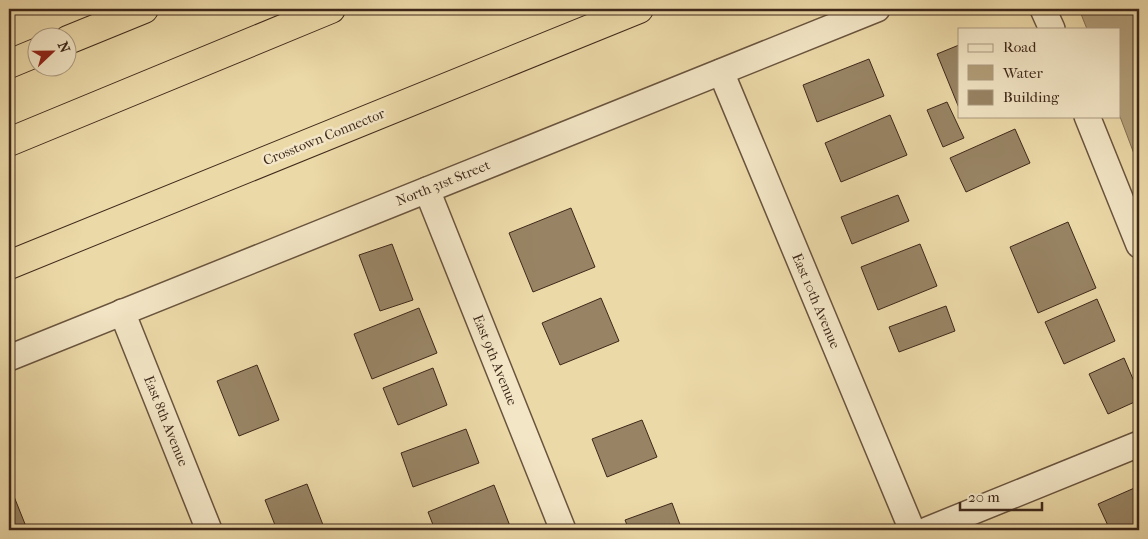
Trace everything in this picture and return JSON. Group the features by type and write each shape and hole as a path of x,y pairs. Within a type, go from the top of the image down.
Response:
{"highway":[{"path":"78,36 144,9"},
{"path":"9,142 331,9"},
{"name":"Crosstown Connector","path":"9,265 639,9"},
{"path":"9,64 28,56"}],"street":[{"name":"North 31st Street","path":"9,358 877,9"},
{"path":"1044,9 1052,28"},
{"name":"East 10th Avenue","path":"721,72 912,530"},
{"path":"1088,118 1139,245"},
{"name":"East 9th Avenue","path":"427,190 564,530"},
{"name":"East 8th Avenue","path":"122,312 210,530"},
{"path":"927,530 1139,444"}],"water":[{"path":"1079,9 1139,9 1139,167 1120,117 1120,28 1087,28"}],"building":[{"path":"958,45 958,106 937,54"},
{"path":"869,59 884,96 817,122 803,85"},
{"path":"947,102 964,138 943,147 927,110"},
{"path":"890,115 907,155 841,182 825,143"},
{"path":"1015,129 1030,163 966,192 950,158"},
{"path":"898,195 909,221 852,244 841,217"},
{"path":"571,208 595,267 533,292 509,233"},
{"path":"1068,222 1096,288 1038,313 1010,247"},
{"path":"392,244 413,300 380,311 359,255"},
{"path":"920,244 937,286 878,310 861,267"},
{"path":"601,298 619,341 560,365 542,323"},
{"path":"1097,299 1115,341 1064,364 1045,322"},
{"path":"946,306 955,331 899,352 889,327"},
{"path":"419,308 437,353 372,379 354,334"},
{"path":"1124,358 1139,393 1139,400 1108,414 1089,374"},
{"path":"257,365 279,420 239,436 217,381"},
{"path":"433,368 447,405 398,425 383,388"},
{"path":"642,420 657,457 607,477 592,439"},
{"path":"466,429 479,463 413,487 401,453"},
{"path":"9,484 25,524 9,530"},
{"path":"307,484 325,530 277,530 265,500"},
{"path":"494,485 510,526 499,530 435,530 428,512"},
{"path":"1139,486 1139,526 1130,530 1110,530 1098,504"},
{"path":"672,503 682,530 629,530 625,520"}]}
